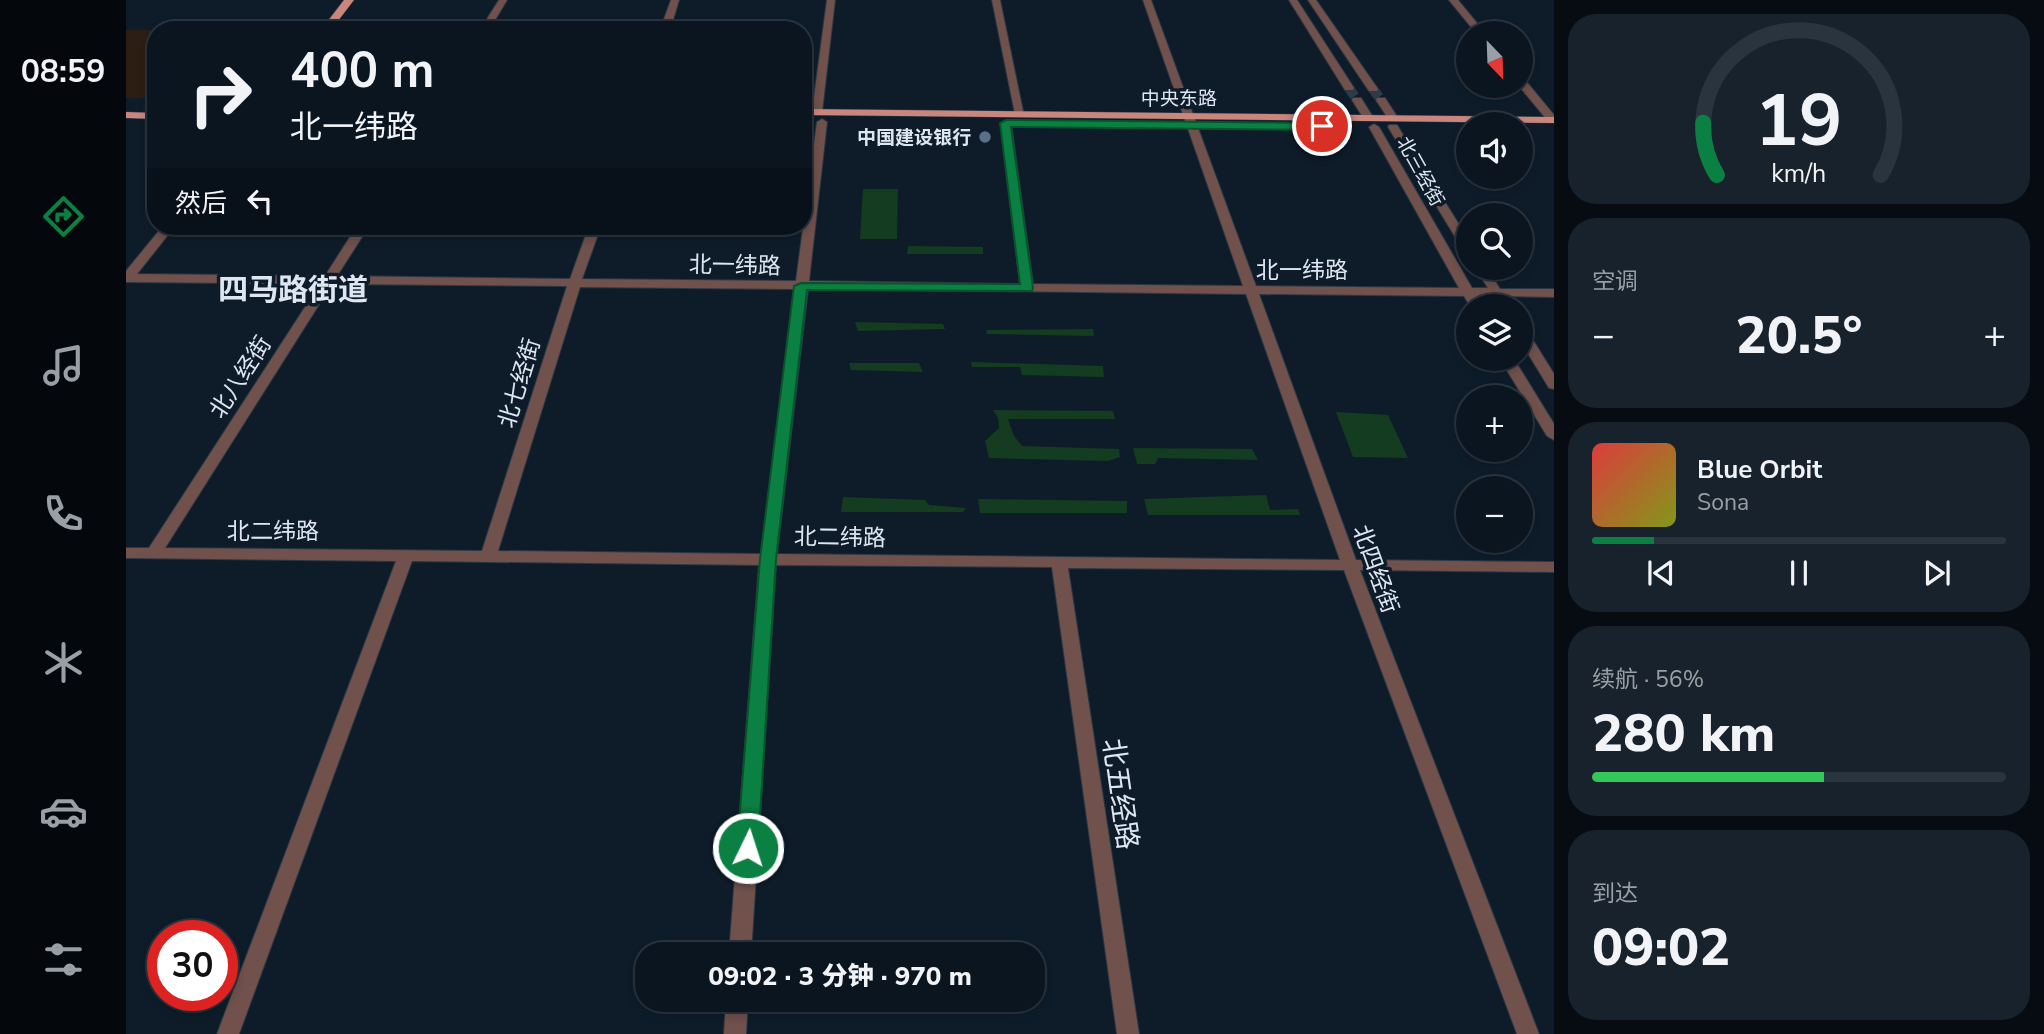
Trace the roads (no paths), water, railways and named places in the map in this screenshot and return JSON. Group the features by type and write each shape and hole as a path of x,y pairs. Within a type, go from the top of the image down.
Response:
{"main road":[{"path":"333,21 349,0"},
{"path":"126,106 147,106"},
{"name":"中央东路","path":"812,119 1020,114 1371,122 1456,127"},
{"path":"126,115 147,116"},
{"name":"中央东路","path":"812,115 1006,123 1192,120"},
{"name":"中央东路","path":"1393,123 1553,123"},
{"path":"1533,126 1553,123"}],"street":[{"path":"490,21 503,0"},
{"path":"668,21 675,0"},
{"path":"812,188 831,0"},
{"path":"996,0 1020,114"},
{"name":"北四经街","path":"1147,0 1350,565 1528,1034"},
{"path":"1293,0 1349,88"},
{"path":"1312,0 1373,89"},
{"path":"1453,0 1471,21"},
{"path":"1533,97 1553,123"},
{"name":"北三经街","path":"1357,100 1467,292"},
{"path":"1381,100 1456,228"},
{"path":"1006,123 1027,288"},
{"path":"127,278 162,235"},
{"name":"北八经街","path":"154,553 357,235"},
{"name":"北七经街","path":"489,555 574,285 593,235"},
{"path":"741,942 768,559 807,235"},
{"name":"北一纬路","path":"127,278 574,285 1554,293"},
{"path":"1488,280 1496,293"},
{"path":"1533,351 1554,385"},
{"path":"1514,371 1554,436"},
{"name":"北二纬路","path":"126,553 1554,567"},
{"path":"228,1034 406,555"},
{"name":"北五经路","path":"1059,562 1128,1034"},
{"path":"734,1034 736,1012"}],"tunnel":[{"path":"1349,88 1357,100"},
{"path":"1373,89 1381,100"}],"place":[{"name":"中国建设银行","path":"985,137"}],"district":[{"name":"四马路街道","path":"293,290"}]}
